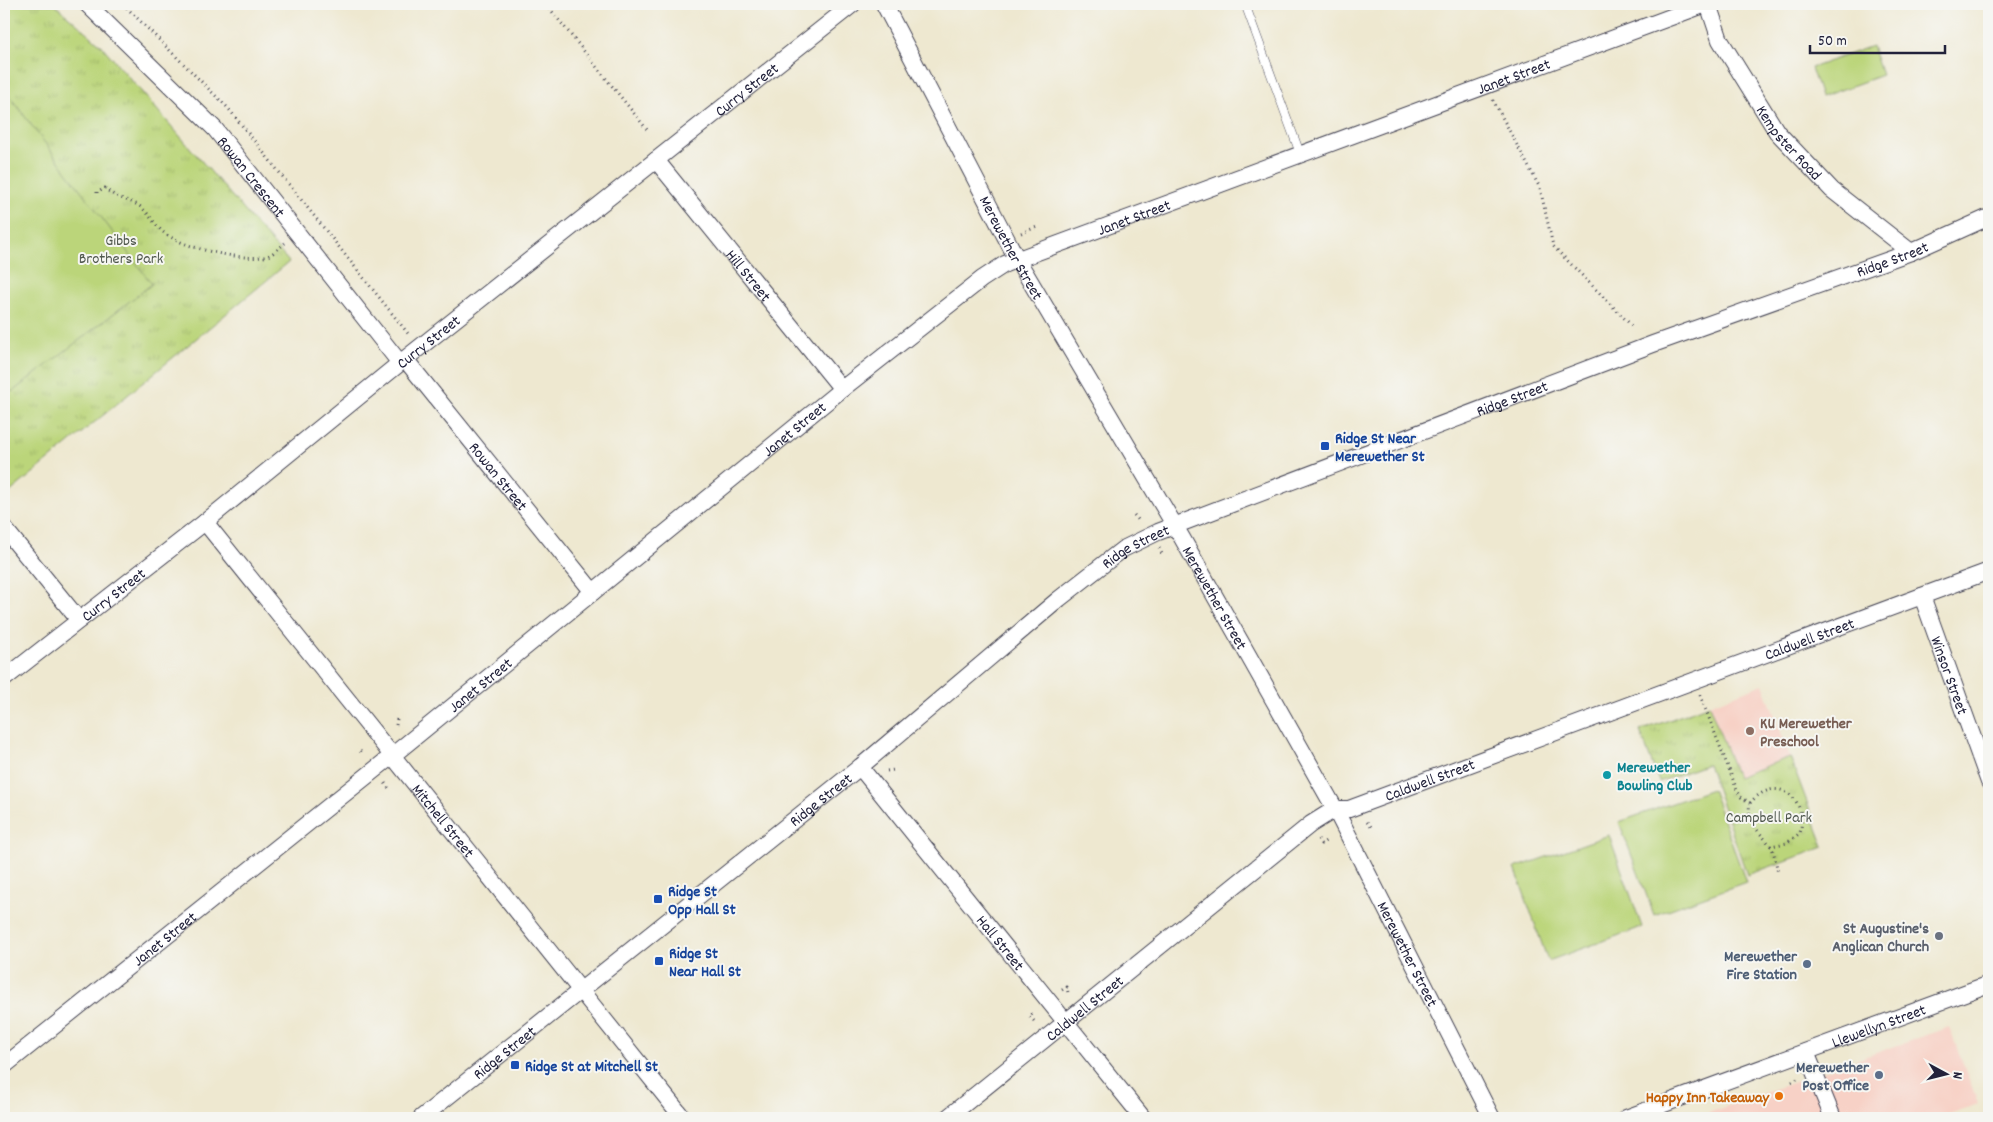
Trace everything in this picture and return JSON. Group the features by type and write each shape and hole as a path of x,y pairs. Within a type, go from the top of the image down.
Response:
{"street":[{"name":"Rowan Crescent","path":"87,4 214,129 403,361"},
{"name":"Curry Street","path":"4,679 205,522 403,361 853,4"},
{"name":"Merewether Street","path":"884,4 1017,259 1174,526 1335,809 1492,1118"},
{"name":"Janet Street","path":"4,1066 393,755 842,389 982,279 1017,259 1301,156 1707,4"},
{"name":"Kempster Road","path":"1707,4 1720,40 1777,132 1832,190 1911,252"},
{"name":"Hill Street","path":"656,160 842,389"},
{"name":"Ridge Street","path":"421,1118 860,767 1059,599 1123,549 1149,535 1653,344 1911,252 1989,217"},
{"name":"Rowan Street","path":"403,361 593,592"},
{"name":"Mitchell Street","path":"205,522 683,1118"},
{"path":"4,528 79,620"},
{"name":"Caldwell Street","path":"947,1118 1311,824 1335,809 1349,809 1694,679 1989,571"},
{"name":"Winsor Street","path":"1922,596 1989,782"},
{"name":"Hall Street","path":"860,767 1143,1118"},
{"name":"Llewellyn Street","path":"1626,1118 1989,984"},
{"path":"1806,1052 1833,1118"}],"lane":[{"path":"1244,4 1301,156"}],"path":[{"path":"123,4 228,108 410,337"},
{"path":"546,4 649,132"},
{"path":"1492,97 1540,188 1554,246 1634,328"},
{"path":"96,192 98,194 105,188 113,196 142,208 164,232 180,242 227,254 264,257 272,254 297,232"},
{"path":"1134,515 1140,522"},
{"path":"1159,548 1163,556"},
{"path":"1694,679 1737,790 1741,797 1750,803"},
{"path":"396,719 396,724"},
{"path":"887,771 894,770"},
{"path":"1770,846 1787,843 1800,832 1802,819 1798,806 1789,794 1776,788 1762,791 1750,803 1749,808 1756,831 1770,846 1778,873"},
{"path":"1364,829 1373,829 1367,822"},
{"path":"1318,839 1322,844 1327,840"},
{"path":"1062,990 1067,987 1068,993"},
{"path":"1034,1021 1029,1016 1035,1012"},
{"path":"1792,1082 1797,1079"}],"shaded area":[{"name":"KU Merewether Preschool","path":"1763,684 1790,757 1737,777 1709,705"},
{"path":"1949,1027 1978,1104 1938,1118 1694,1118"}],"green space":[{"name":"Gibbs Brothers Park","path":"4,4 54,4 101,45 289,262 4,497"},
{"path":"1872,46 1882,75 1821,97 1811,68"},
{"path":"4,89 152,284 12,392 4,382"},
{"name":"Campbell Park","path":"1709,705 1737,777 1790,757 1824,847 1747,875 1708,764 1659,782 1640,731"},
{"path":"1712,789 1746,882 1654,915 1619,822"},
{"path":"1609,835 1642,927 1548,961 1515,868"}],"place":[{"name":"Ridge St Near Merewether St","path":"1325,446"},
{"name":"KU Merewether Preschool","path":"1750,731"},
{"name":"Merewether Bowling Club","path":"1607,775"},
{"name":"Ridge St Opp Hall St","path":"658,899"},
{"name":"St Augustine's Anglican Church","path":"1939,936"},
{"name":"Ridge St Near Hall St","path":"659,961"},
{"name":"Merewether Fire Station","path":"1807,964"},
{"name":"Ridge St at Mitchell St","path":"515,1065"},
{"name":"Merewether Post Office","path":"1879,1075"},
{"name":"Happy Inn Takeaway","path":"1779,1096"}]}
